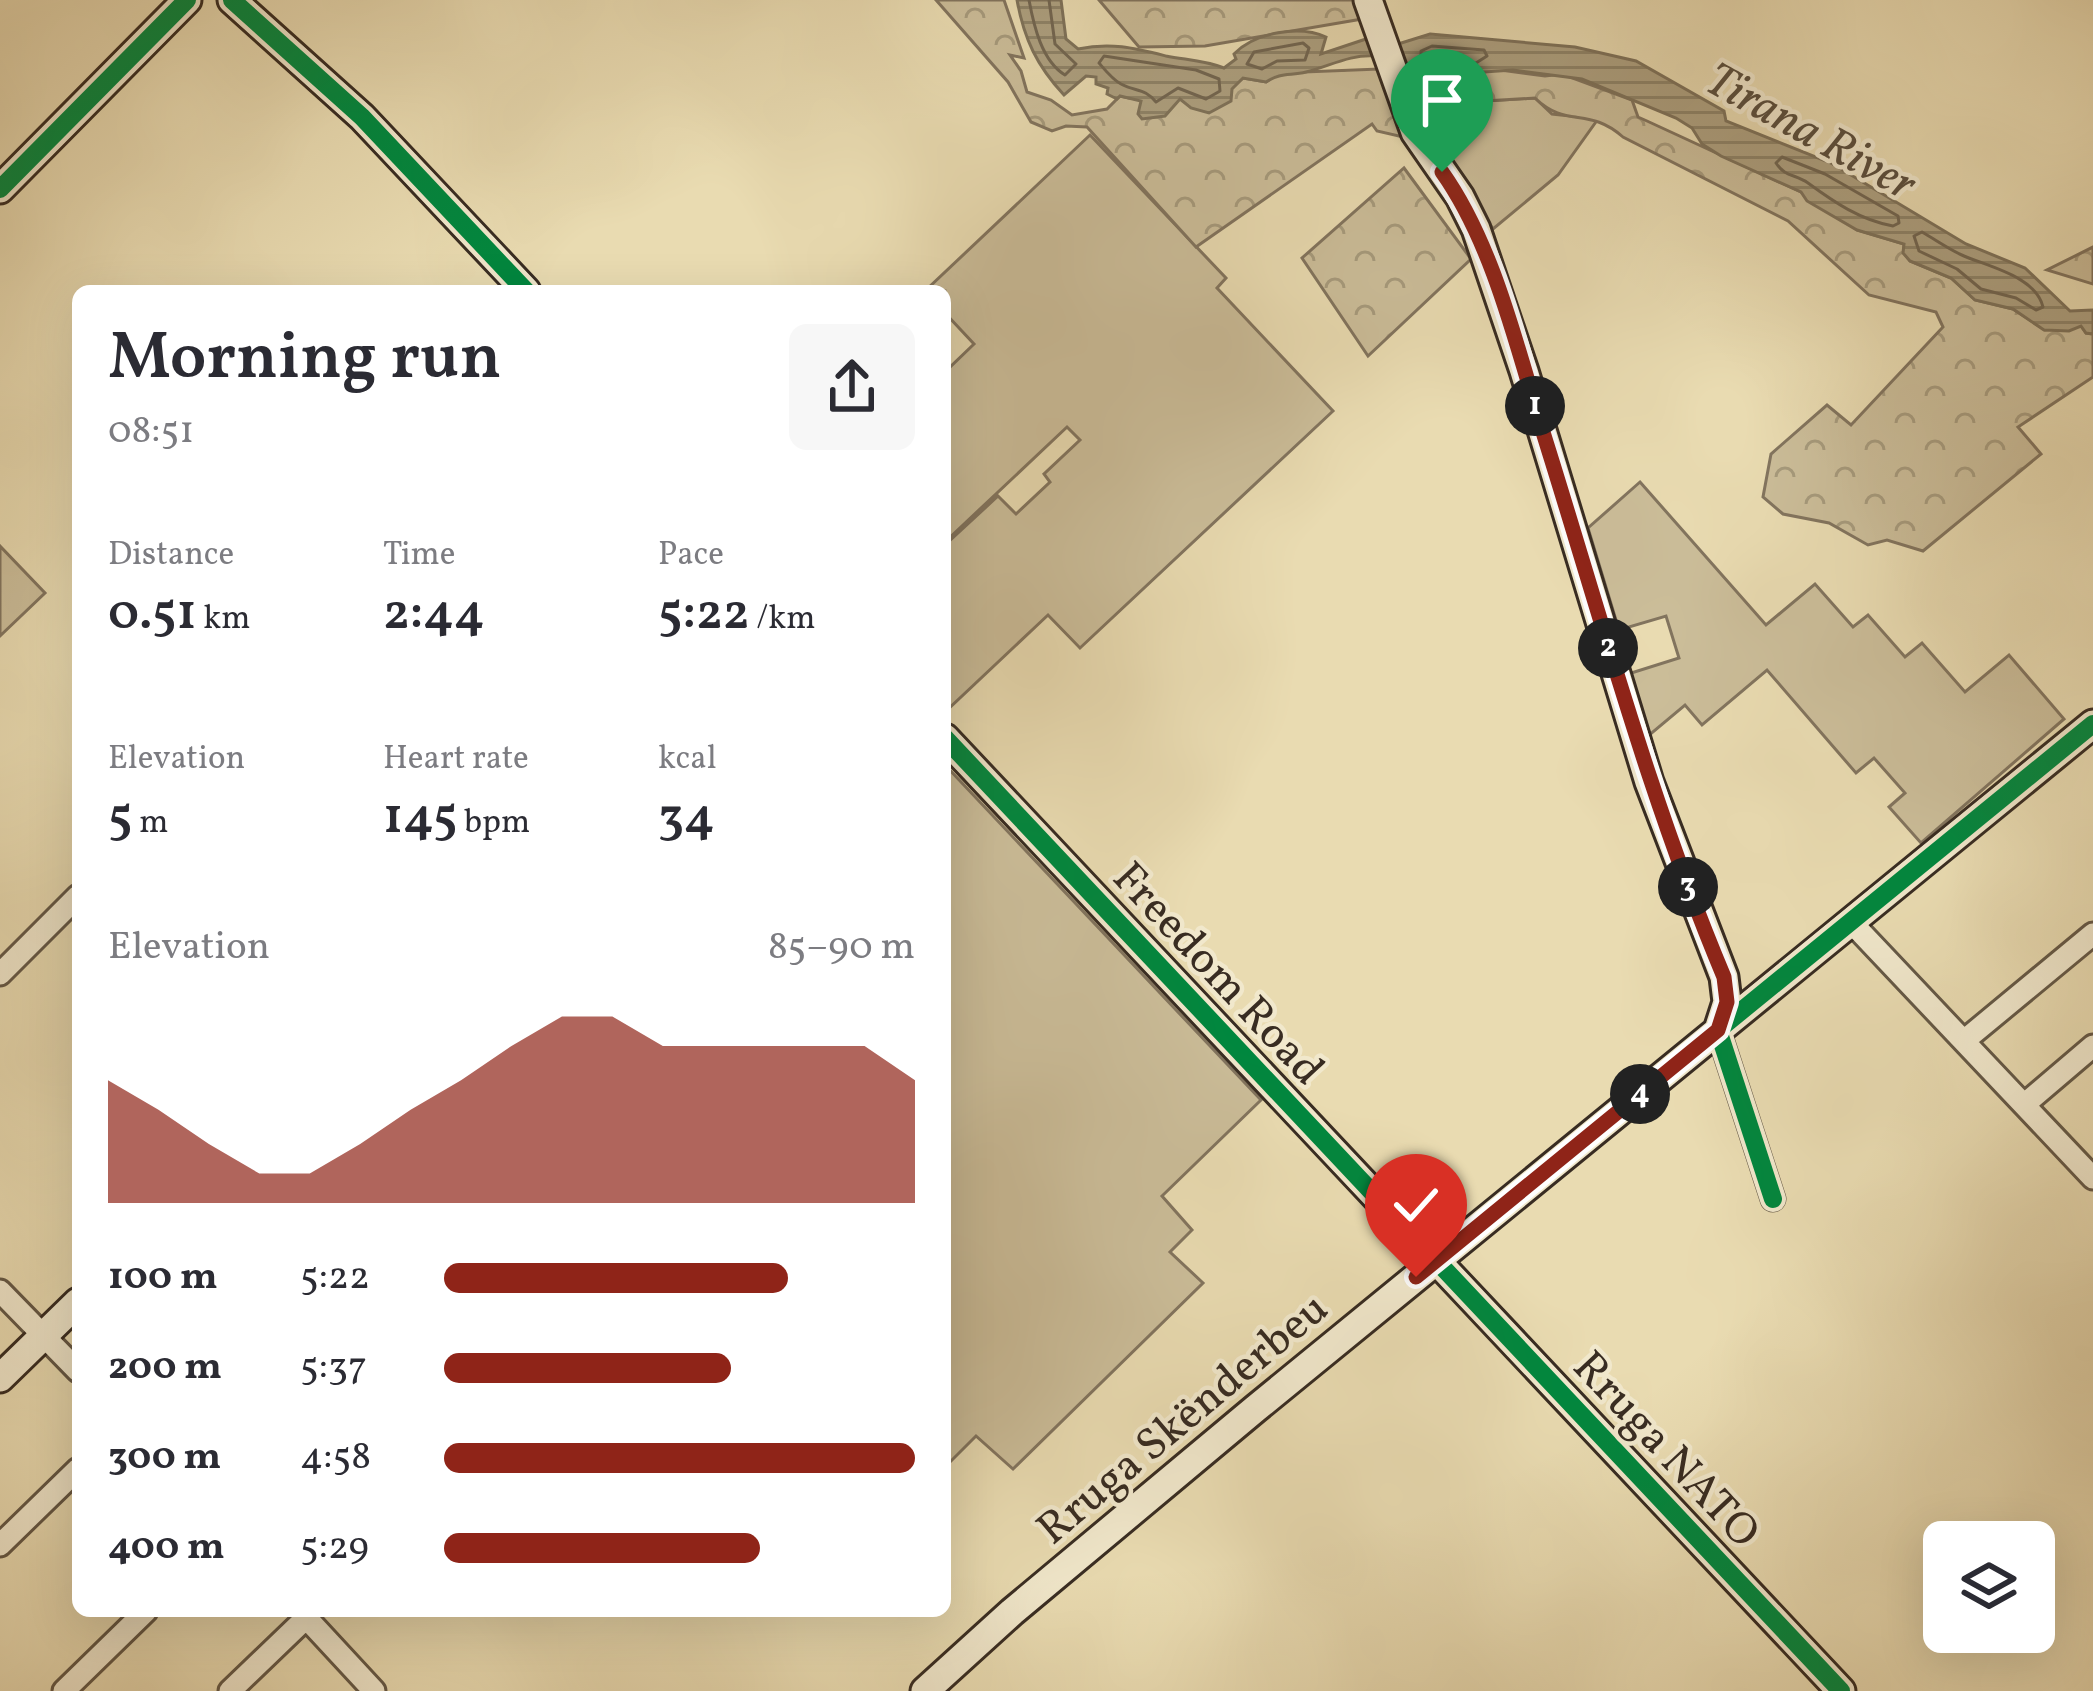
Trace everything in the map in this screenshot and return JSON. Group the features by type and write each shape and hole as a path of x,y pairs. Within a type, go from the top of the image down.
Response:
{"main road":[{"path":"0,189 188,0"},
{"path":"1369,0 1415,132 1476,229 1649,782 1724,977 1727,1002 1718,1030"},
{"path":"250,6 520,285"},
{"name":"Rruga Skënderbeu","path":"936,1687 1046,1582 2093,724"},
{"name":"Freedom Road","path":"951,744 1438,1259"},
{"path":"1724,977 1743,994 1754,996 1769,989"},
{"name":"Rruga NATO","path":"1438,1259 1841,1691"},
{"path":"0,1378 72,1308"}],"street":[{"path":"0,974 72,902"},
{"path":"1851,922 2093,1178"},
{"path":"1965,1040 2093,934"},
{"path":"1718,1030 1773,1198"},
{"path":"2024,1104 2093,1046"},
{"path":"0,1291 72,1365"},
{"path":"0,1545 72,1475"},
{"path":"64,1691 140,1617"},
{"path":"230,1691 300,1617"},
{"path":"306,1617 374,1691"}],"green space":[{"path":"936,0 1004,0 1024,58 1010,55 1027,92 1051,100 1072,115 1107,109 1120,96 1184,99 1218,92 1243,78 1266,82 1279,73 1379,69 1403,137 1377,131 1372,124 1196,247 1087,127 1052,131 1031,122 1008,82"},
{"path":"1099,0 1355,0 1362,19 1205,46 1139,47"},
{"path":"1493,69 1562,74 1632,100 1638,117 1801,192 1857,230 1904,244 1910,261 1951,278 1975,300 2013,309 2045,330 2081,326 2093,334 2093,377 2018,427 2041,454 1923,551 1887,540 1868,545 1829,523 1783,514 1763,497 1771,454 1827,405 1851,425 1943,327 1936,312 1869,295 1788,221 1599,122 1557,113 1535,98 1453,103 1461,127 1443,146 1423,113 1462,80"},
{"path":"1535,98 1552,114 1598,119 1558,175 1493,229 1443,146 1461,127 1452,103"},
{"path":"1090,135 1226,278 1217,288 1333,411 1080,648 1048,615 951,706 951,539 998,496 1016,514 1050,482 1044,474 1080,440 1067,427 951,536 951,366 974,344 951,319 951,285 931,285"},
{"path":"1404,168 1471,259 1368,356 1302,258"},
{"path":"2093,247 2093,284 2047,270"},
{"path":"1640,482 1766,625 1815,584 1853,627 1868,615 1905,657 1922,643 1965,692 2009,655 2064,719 1921,843 1889,807 1905,793 1874,758 1856,773 1767,670 1702,725 1685,705 1647,737 1628,674 1679,658 1666,616 1619,630 1588,528"},
{"path":"0,546 45,593 0,636"},
{"path":"951,771 1261,1100 1162,1196 1192,1230 1170,1252 1203,1283 1013,1469 976,1436 951,1461"}],"water":[{"path":"1017,0 1061,0 1066,39 1078,49 1122,47 1224,68 1254,40 1304,32 1326,37 1321,54 1369,38 1375,56 1266,82 1243,78 1232,89 1231,101 1209,113 1180,99 1165,116 1142,119 1138,114 1141,101 1107,94 1108,88 1096,84 1096,77 1086,76 1064,95 1033,51"},
{"path":"1430,34 1575,47 1636,61 1724,111 1726,121 1831,163 1966,244 2025,268 2070,311 2093,310 2093,334 2081,326 2069,331 2044,330 2013,309 1975,300 1951,278 1910,261 1903,253 1904,244 1857,230 1807,201 1801,192 1721,156 1676,118 1582,79 1513,70 1440,75 1407,70 1398,44"}],"cycle path":[{"path":"0,189 187,0"},
{"path":"232,0 362,117 520,285"},
{"path":"1773,1199 1718,1030 2093,724"},
{"path":"951,744 1841,1691"}],"route":[{"path":"1416,1277 1718,1030 1727,1002 1724,977 1649,782 1476,229 1442,172"}],"water label":[{"name":"Tirana River","path":"1812,130"}]}
